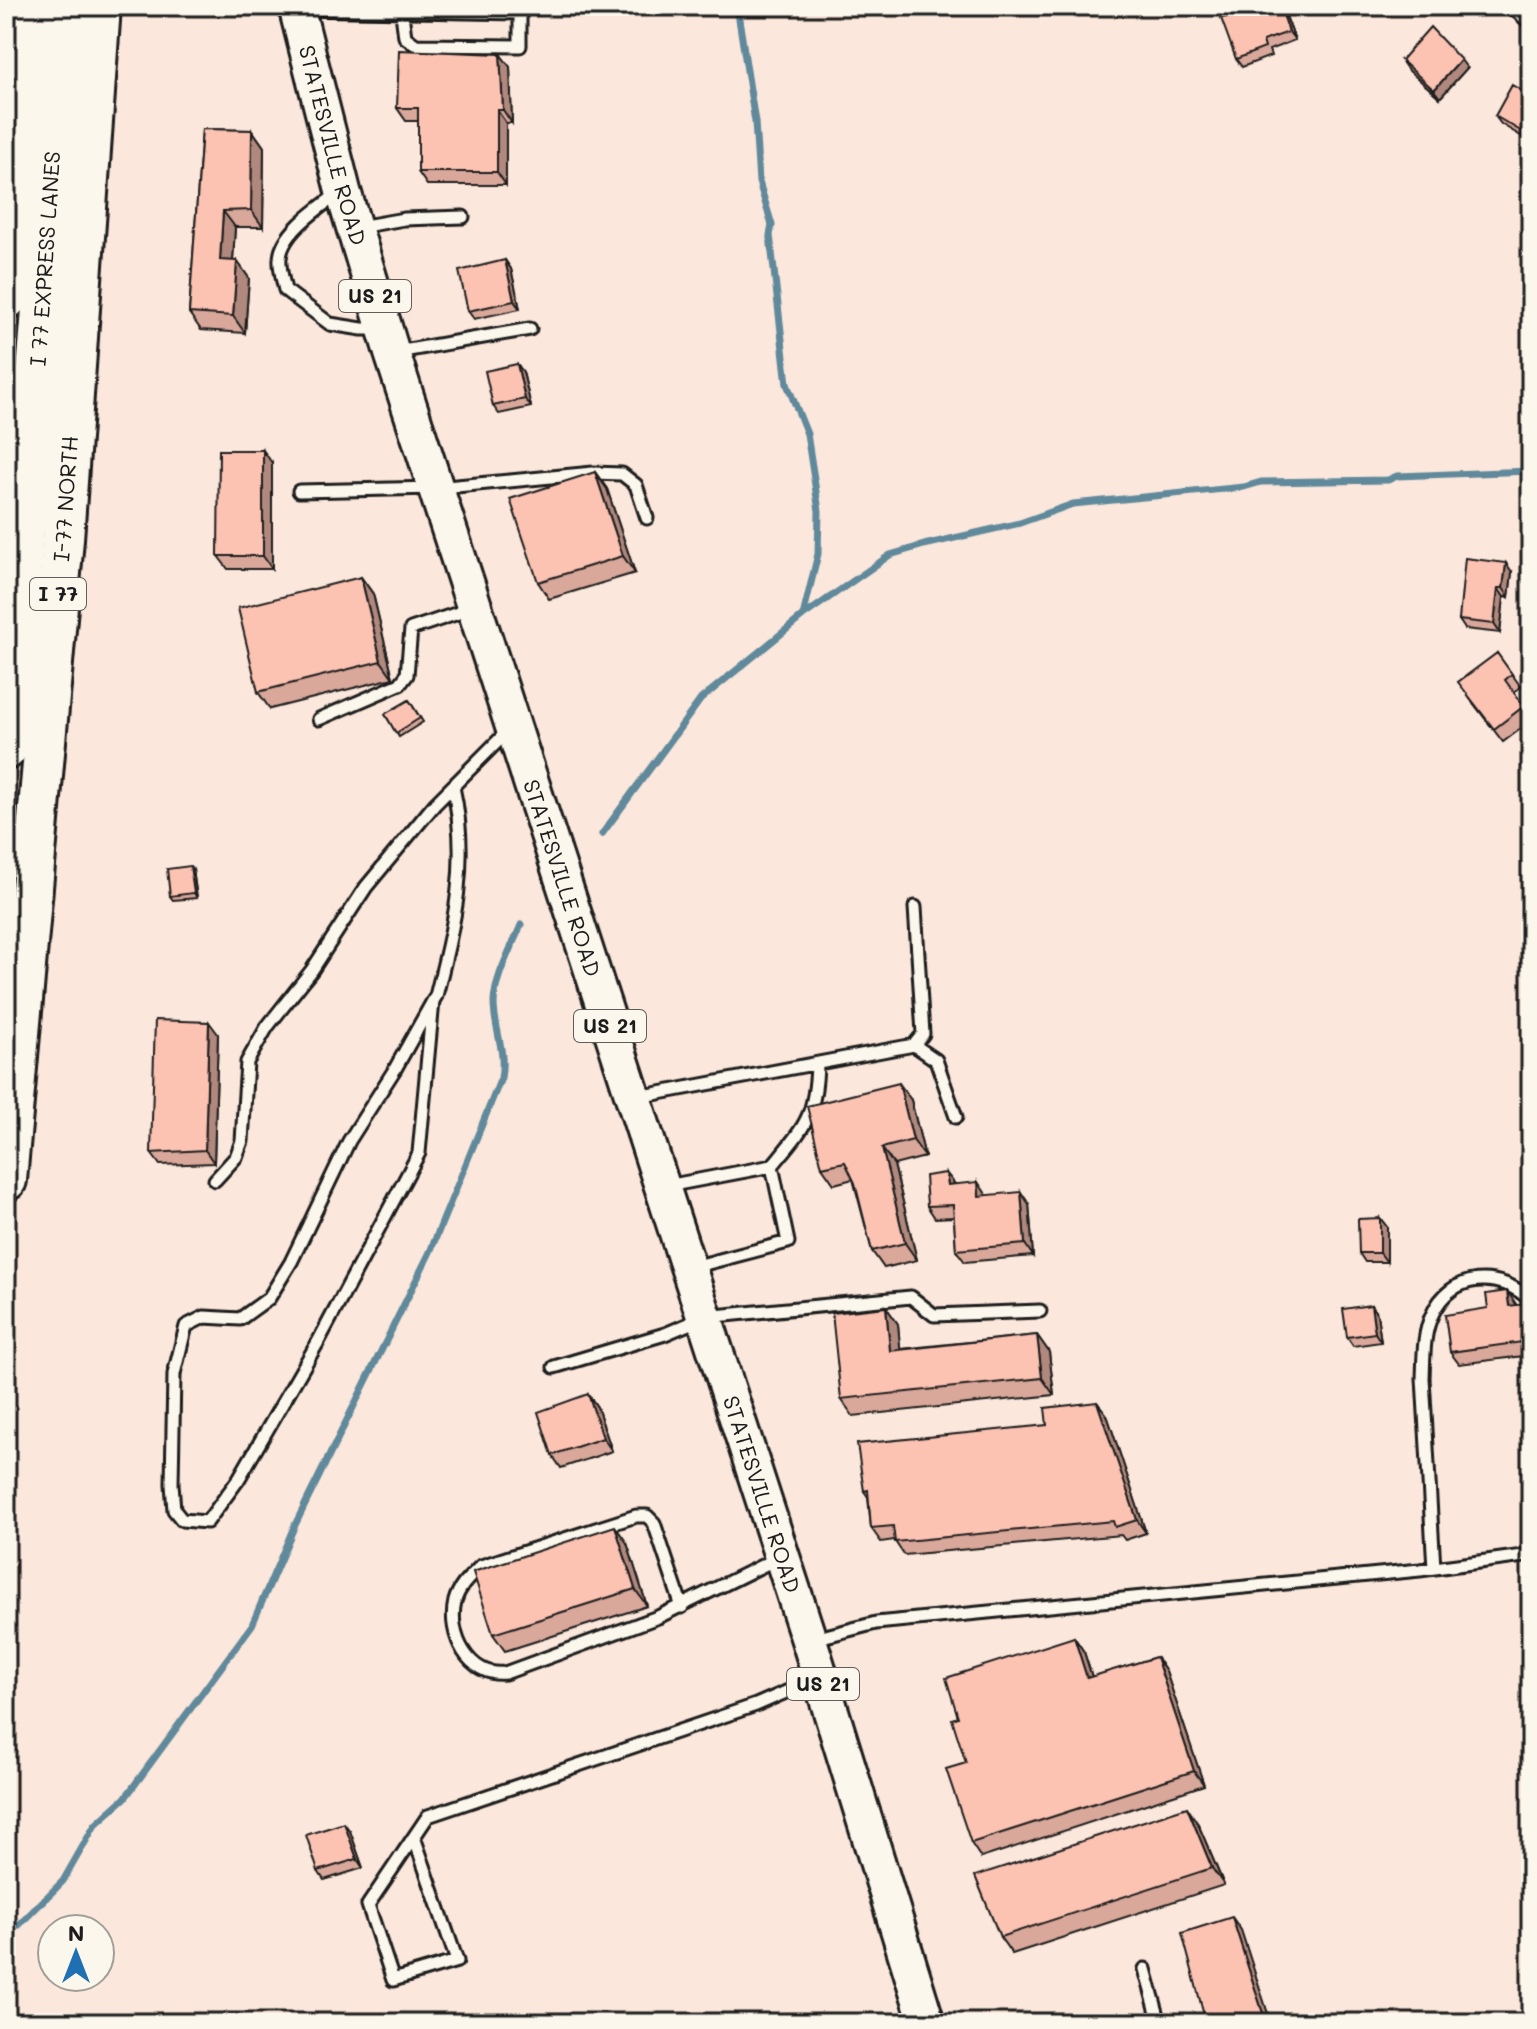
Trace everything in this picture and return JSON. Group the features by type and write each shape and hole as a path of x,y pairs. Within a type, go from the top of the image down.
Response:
{"highway":[{"name":"I 77 EXPRESS LANES","path":"6,299 26,6"},
{"name":"I-77 NORTH","path":"6,1180 63,539 100,6"},
{"name":"I 77 EXPRESS LANES","path":"6,749 63,17"}],"main road":[{"name":"STATESVILLE ROAD","path":"296,7 343,191 389,341 821,1677 927,2023"}],"street":[{"path":"1519,6 1531,16"}],"lane":[{"path":"296,7 401,8 485,9 520,13 520,46 416,45 405,37 401,8"},
{"path":"343,191 311,213 292,232 280,257 285,290 330,324 362,329 389,341 530,329"},
{"path":"354,228 404,219 463,217"},
{"path":"299,491 436,488 593,473 622,474 636,485 647,518"},
{"path":"319,719 400,684 407,675 411,629 474,608"},
{"path":"215,1180 236,1157 242,1141 247,1062 267,1027 312,970 366,887 435,804 513,726"},
{"path":"433,1001 395,1069 349,1141 291,1262 269,1298 240,1319 204,1317 186,1326 174,1374 172,1484 174,1510 182,1520 207,1522 238,1480 318,1342 419,1153 433,1001 453,928 462,867 459,813 453,787"},
{"path":"634,1098 914,1045 923,1034 915,907"},
{"path":"914,1045 936,1060 956,1117"},
{"path":"662,1186 772,1166 804,1129 816,1100 817,1065"},
{"path":"688,1268 788,1242 772,1166"},
{"path":"1434,1568 1423,1378 1424,1350 1432,1315 1457,1286 1483,1279 1515,1286 1531,1301"},
{"path":"554,1367 665,1334 705,1317 911,1297 934,1315 1040,1311"},
{"path":"682,1607 654,1523 647,1516 636,1516 481,1566 463,1583 454,1603 456,1630 466,1657 490,1675 505,1673 682,1607 782,1556"},
{"path":"809,1640 876,1623 1434,1568 1531,1555"},
{"path":"414,1837 457,1961 393,1980 368,1905 428,1816 756,1705 821,1677"},
{"path":"1145,1969 1160,2023"}],"building":[{"path":"1280,6 1289,32 1263,41 1265,48 1236,59 1221,18"},
{"path":"1430,27 1461,60 1434,90 1401,60"},
{"path":"399,50 500,54 503,110 497,110 497,172 418,172 418,108 397,108"},
{"path":"1512,85 1531,96 1531,137 1495,116"},
{"path":"202,129 252,130 251,210 223,211 220,260 237,261 233,316 189,313"},
{"path":"505,260 514,301 468,311 459,271"},
{"path":"517,364 525,399 493,406 485,371"},
{"path":"219,450 263,450 263,556 218,556"},
{"path":"595,472 623,556 538,582 510,499"},
{"path":"1465,558 1506,563 1503,588 1498,588 1494,624 1459,620"},
{"path":"361,577 381,661 258,692 238,608"},
{"path":"1497,653 1512,674 1505,680 1524,706 1494,729 1458,682"},
{"path":"409,700 420,718 396,733 385,714"},
{"path":"190,866 194,893 170,896 167,869"},
{"path":"155,1020 209,1022 205,1150 151,1153"},
{"path":"899,1083 913,1140 882,1148 905,1243 872,1251 855,1183 845,1162 822,1167 807,1106"},
{"path":"946,1173 948,1185 978,1182 979,1196 1021,1192 1025,1244 956,1250 953,1205 927,1206 925,1176"},
{"path":"1380,1218 1380,1253 1359,1253 1358,1219"},
{"path":"1507,1291 1509,1306 1525,1304 1530,1341 1450,1352 1445,1315 1488,1308 1486,1294"},
{"path":"1371,1305 1375,1333 1347,1337 1343,1309"},
{"path":"886,1307 890,1351 1037,1335 1042,1378 841,1399 832,1313"},
{"path":"588,1394 603,1438 552,1455 538,1412"},
{"path":"1097,1402 1137,1520 1115,1527 1113,1521 895,1542 893,1526 871,1528 868,1490 864,1491 857,1444 1047,1425 1045,1408"},
{"path":"615,1526 635,1589 493,1634 473,1572"},
{"path":"1074,1637 1087,1678 1156,1657 1194,1771 971,1843 946,1769 966,1763 952,1719 958,1717 946,1678"},
{"path":"1187,1807 1212,1868 1000,1937 975,1876"},
{"path":"344,1823 357,1859 318,1871 306,1835"},
{"path":"1232,1917 1266,2023 1206,2023 1182,1933"}],"waterway":[{"path":"737,6 755,122 759,182 772,225 770,235 787,384 807,434 819,511 818,554 803,616"},
{"path":"602,834 701,699 803,616 890,555 1020,523 1073,504 1244,487 1261,482 1388,480 1397,476 1531,471"},
{"path":"19,1925 63,1881 95,1825 125,1798 252,1625 294,1527 430,1252 501,1078 502,1058 495,993 521,925"}]}
